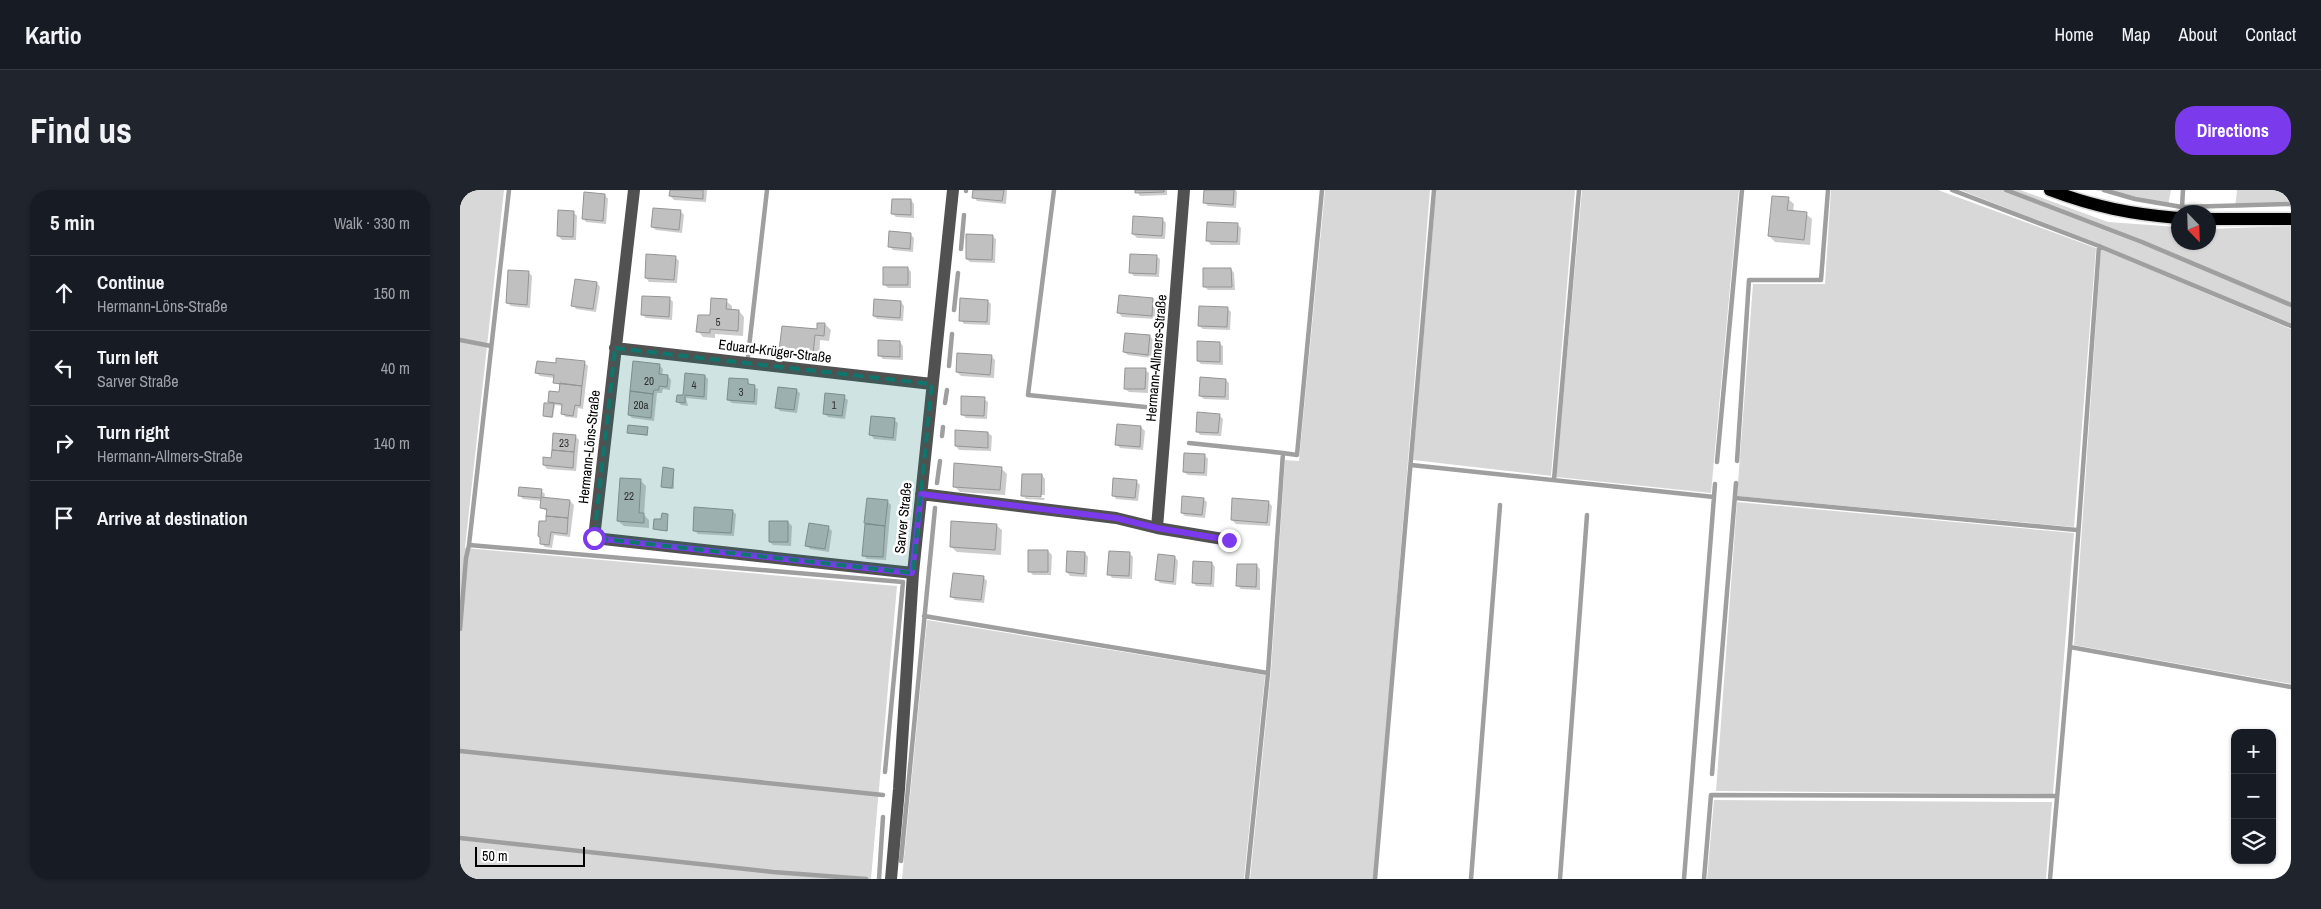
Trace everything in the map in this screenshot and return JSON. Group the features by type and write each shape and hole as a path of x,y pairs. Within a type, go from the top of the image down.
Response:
{"main road":[{"path":"2050,190 2089,204 2136,214 2171,217"},
{"path":"2216,219 2291,220"}],"street":[{"name":"Hermann-Löns-Straße","path":"634,190 594,538 912,573"},
{"name":"Sarver Straße","path":"891,879 899,789 912,573 953,190"},
{"name":"Hermann-Allmers-Straße","path":"1157,528 1184,190"},
{"name":"Eduard-Krüger-Straße","path":"615,348 932,384"},
{"path":"921,494 1116,518 1157,528 1229,540"}],"highlighted area":[{"path":"615,348 932,384 913,573 594,538"}],"shaded area":[{"path":"460,190 504,190 465,548 897,586 871,879 460,879"},
{"path":"1325,190 1430,190 1374,879 1250,879 1271,671 1285,460 1299,461"},
{"path":"1436,190 1575,190 1551,476 1413,460"},
{"path":"1582,190 1739,190 1711,493 1556,477"},
{"path":"1831,190 1938,190 2096,248 2074,527 1737,496 1753,284 1825,284"},
{"path":"1960,190 2020,190 2108,222 2171,226 2171,250 2216,250 2216,229 2291,226 2291,324 2097,243"},
{"path":"2095,190 2171,190 2168,206"},
{"path":"2237,190 2291,190 2291,204 2235,208"},
{"path":"2101,249 2291,329 2291,684 2074,645"},
{"path":"1737,502 2074,533 2053,794 1716,791"},
{"path":"927,620 1265,675 1244,879 902,879"},
{"path":"1714,800 2052,802 2046,879 1707,879"}],"building":[{"path":"670,190 703,190 703,199 669,196"},
{"path":"973,190 1004,190 1002,201 972,198"},
{"path":"1135,190 1164,190 1164,192 1135,193"},
{"path":"1204,190 1234,190 1233,205 1203,203"},
{"path":"584,192 605,194 603,221 582,219"},
{"path":"1772,196 1789,197 1787,210 1807,212 1804,240 1768,236"},
{"path":"892,199 911,199 911,215 891,214"},
{"path":"653,208 681,210 679,230 651,227"},
{"path":"558,210 574,211 573,237 557,236"},
{"path":"1133,216 1163,218 1162,236 1132,234"},
{"path":"1207,222 1238,223 1237,242 1206,241"},
{"path":"889,231 911,233 910,249 888,247"},
{"path":"966,234 993,235 992,260 966,259"},
{"path":"646,254 676,256 674,280 645,278"},
{"path":"1130,254 1157,255 1156,274 1129,273"},
{"path":"883,267 908,267 908,285 883,285"},
{"path":"1203,268 1231,268 1232,287 1203,287"},
{"path":"508,270 529,271 527,305 506,303"},
{"path":"575,279 597,282 593,309 571,306"},
{"path":"1119,295 1153,298 1152,316 1117,313"},
{"path":"642,296 670,297 669,317 641,315"},
{"path":"711,298 727,299 726,309 739,310 738,331 710,329 710,333 696,332 698,315 710,315"},
{"path":"960,298 988,300 987,322 959,321"},
{"path":"874,299 901,301 900,318 873,316"},
{"path":"1199,306 1228,307 1227,327 1198,326"},
{"path":"817,323 825,323 824,336 815,335 813,354 779,351 782,326 817,329"},
{"path":"1125,333 1150,335 1148,355 1123,352"},
{"path":"878,340 900,341 900,357 878,356"},
{"path":"1197,341 1220,342 1220,362 1197,361"},
{"path":"957,353 992,355 990,375 956,372"},
{"path":"556,358 585,361 582,386 553,383 554,375 535,373 537,361 556,363"},
{"path":"633,361 660,364 659,374 668,375 667,387 659,386 659,390 654,390 653,394 630,391"},
{"path":"1125,368 1146,368 1145,389 1124,389"},
{"path":"685,373 705,375 704,397 685,395 685,403 676,402 677,395 683,395"},
{"path":"1200,377 1226,379 1225,397 1199,396"},
{"path":"729,378 748,379 748,384 755,385 754,402 727,400"},
{"path":"560,383 582,386 580,406 575,405 573,416 561,414 562,404 548,402 549,391 559,392"},
{"path":"778,387 797,389 794,410 775,408"},
{"path":"630,391 653,394 651,418 628,415"},
{"path":"825,393 845,395 842,416 823,414"},
{"path":"961,396 985,397 984,416 961,415"},
{"path":"544,403 554,403 552,417 543,416"},
{"path":"1197,412 1220,414 1218,433 1196,432"},
{"path":"871,416 895,418 893,438 869,435"},
{"path":"1117,424 1141,426 1140,447 1115,445"},
{"path":"628,425 648,427 647,435 627,433"},
{"path":"955,430 988,432 988,448 955,446"},
{"path":"553,433 576,435 574,452 552,450"},
{"path":"552,450 574,452 573,468 543,465 543,457 551,458"},
{"path":"1184,453 1205,454 1204,473 1183,472"},
{"path":"954,463 1002,467 1000,490 953,487"},
{"path":"663,467 674,469 672,488 661,487"},
{"path":"1022,474 1042,474 1041,497 1021,496"},
{"path":"620,478 641,479 639,513 644,513 644,523 617,521"},
{"path":"1113,478 1137,480 1135,498 1112,496"},
{"path":"519,487 542,489 541,497 570,500 568,518 546,516 547,509 540,508 541,498 518,496"},
{"path":"1182,496 1204,498 1202,515 1181,513"},
{"path":"867,498 888,500 885,526 864,523"},
{"path":"1232,498 1269,501 1267,523 1231,520"},
{"path":"694,507 733,510 731,533 693,531"},
{"path":"662,513 668,514 667,531 653,529 654,519 661,519"},
{"path":"546,516 568,518 567,534 551,532 549,545 540,544 540,537 538,536 539,521 546,521"},
{"path":"769,521 788,521 788,542 769,542"},
{"path":"951,521 997,524 995,550 950,547"},
{"path":"809,523 829,526 825,549 805,546"},
{"path":"865,524 885,526 883,557 862,556"},
{"path":"1028,550 1048,550 1048,572 1028,572"},
{"path":"1067,551 1085,552 1084,574 1066,572"},
{"path":"1109,551 1130,552 1129,576 1107,575"},
{"path":"1158,554 1175,556 1173,582 1155,580"},
{"path":"1193,561 1212,562 1211,584 1192,583"},
{"path":"1237,564 1257,564 1256,587 1236,586"},
{"path":"953,573 984,576 981,600 950,597"}],"waterway":[{"path":"469,545 509,190"},
{"path":"748,356 767,190"},
{"path":"1054,190 1028,395 1155,408"},
{"path":"1247,879 1268,673 1283,453 1297,455 1322,190"},
{"path":"1375,879 1434,190"},
{"path":"1554,480 1579,190"},
{"path":"1717,462 1742,190"},
{"path":"1737,461 1749,280 1821,280 1828,190"},
{"path":"1952,190 2099,246 2291,326"},
{"path":"2006,190 2142,242 2291,305"},
{"path":"2104,190 2135,199 2182,207 2291,204"},
{"path":"2182,205 2183,190"},
{"path":"961,249 964,215"},
{"path":"2050,879 2070,647 2099,246"},
{"path":"954,310 958,273"},
{"path":"949,366 952,334"},
{"path":"460,340 491,346"},
{"path":"945,403 947,390"},
{"path":"942,436 943,427"},
{"path":"1189,443 1283,453"},
{"path":"937,483 940,461"},
{"path":"1411,465 1714,497"},
{"path":"1712,774 1736,483"},
{"path":"1684,879 1715,484"},
{"path":"1735,498 2077,530"},
{"path":"1471,879 1500,505"},
{"path":"901,861 935,508"},
{"path":"1560,879 1587,515"},
{"path":"460,629 466,558 469,545 903,582 885,772"},
{"path":"924,616 1268,673"},
{"path":"2070,647 2291,687"},
{"path":"460,751 883,795"},
{"path":"1704,879 1711,795 2057,796"},
{"path":"879,879 883,817"},
{"path":"460,838 773,872 866,879"}],"route":[{"path":"594,538 912,573 921,494 1116,518 1157,528 1229,540"}]}
